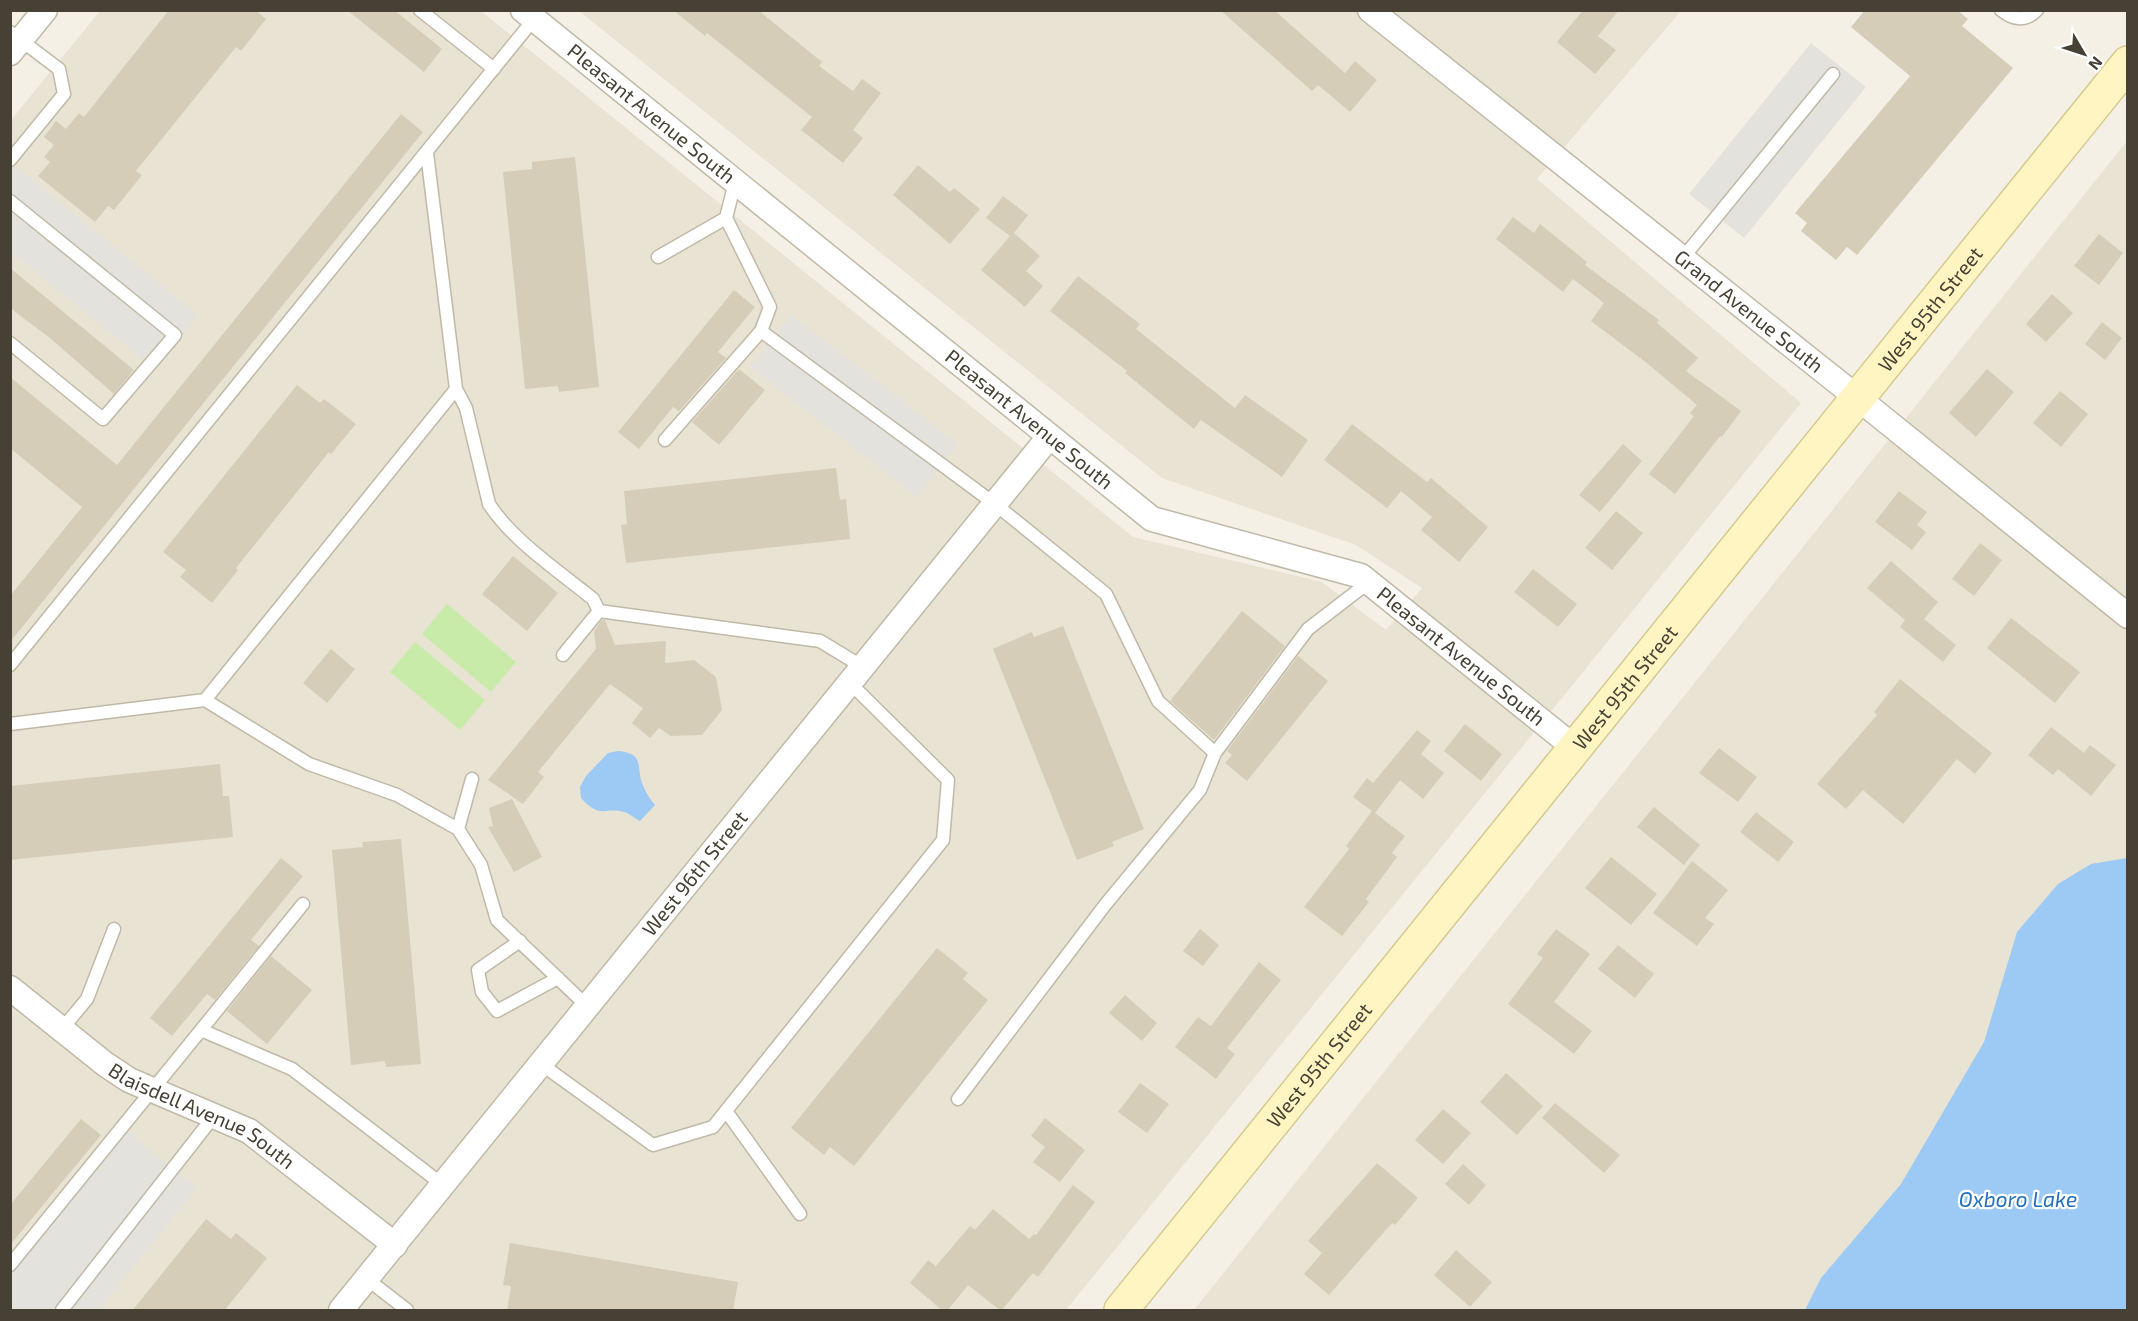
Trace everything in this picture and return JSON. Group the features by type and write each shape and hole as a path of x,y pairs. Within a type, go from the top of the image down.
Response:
{"street":[{"path":"14,42 45,10"},
{"name":"Grand Avenue South","path":"1370,10 1859,399 2127,616"},
{"name":"Pleasant Avenue South","path":"529,15 1152,519 1361,576 1575,748"},
{"name":"West 95th Street","path":"1121,1311 1859,399 2127,63"},
{"name":"West 96th Street","path":"341,1311 1049,437"},
{"name":"Blaisdell Avenue South","path":"10,988 129,1080 249,1131 394,1245"}],"lane":[{"path":"420,10 494,69"},
{"path":"2001,10 2008,16 2022,20 2032,16 2037,10"},
{"path":"10,665 427,153 494,69 529,15"},
{"path":"10,160 64,94 59,69 14,42"},
{"path":"1682,259 1833,74"},
{"path":"427,153 456,389 466,408 489,504 497,517 510,530 593,599 599,611"},
{"path":"665,440 761,331 770,307 726,218 735,182"},
{"path":"10,201 175,334 103,419 10,343"},
{"path":"658,257 726,218"},
{"path":"761,331 995,504 1106,594 1158,700 1215,753"},
{"path":"205,700 456,389"},
{"path":"958,1099 1105,904 1200,790 1215,753 1308,629 1369,582"},
{"path":"563,656 599,611"},
{"path":"541,1064 652,1145 713,1127 943,840 948,780 857,675 820,641 599,611"},
{"path":"10,724 205,700 309,764 397,795 458,829 481,865 497,920 588,1007"},
{"path":"458,829 472,779"},
{"path":"10,1265 303,904"},
{"path":"62,1029 87,999 114,930"},
{"path":"520,941 478,970 482,992 497,1011 558,978"},
{"path":"201,1030 291,1069 443,1185"},
{"path":"726,1111 800,1214"},
{"path":"62,1311 213,1116"},
{"path":"367,1279 407,1311"}],"shaded area":[{"path":"100,11 481,11 1133,537 1322,582 1386,630 1422,588 1356,545 1162,478 579,11 1681,11 1537,179 1801,403 1066,1310 11,1310 11,120"},
{"path":"1811,43 1866,87 1744,238 1689,194"},
{"path":"2127,141 2127,1310 1194,1310"},
{"path":"10,162 198,315 155,369 11,252"},
{"path":"791,315 958,444 917,497 750,367"},
{"path":"116,1122 197,1188 98,1310 11,1310 11,1253"}],"green space":[{"path":"447,604 516,662 491,692 422,634"},
{"path":"415,642 485,700 460,730 390,672"}],"water":[{"path":"627,752 636,758 643,786 655,805 640,821 620,811 599,811 581,798 580,787 586,776 608,753"},
{"name":"Oxboro Lake","path":"2127,858 2127,1310 1805,1310 1821,1278 1901,1184 1984,1042 2017,932 2058,884 2091,864"}],"building":[{"path":"169,10 255,10 266,19 241,51 236,47 136,171 142,175 114,210 108,206 95,222 38,176 50,162 44,157 54,145 44,137 56,121 66,129 79,113 84,117"},
{"path":"347,10 394,10 442,49 424,72"},
{"path":"673,10 758,10 822,62 819,66 853,91 862,79 881,93 853,130 863,138 843,163 801,130 812,117 707,33 705,36"},
{"path":"1220,10 1274,10 1345,73 1355,61 1377,80 1350,112 1318,85 1312,91"},
{"path":"1583,10 1619,10 1598,36 1616,50 1595,74 1557,42"},
{"path":"1865,10 1957,10 1968,19 1962,26 2013,68 1857,255 1847,247 1836,260 1801,231 1807,223 1795,213 1910,76 1851,27"},
{"path":"401,114 423,132 10,642 10,596 82,507 10,448 10,377 117,465"},
{"path":"575,157 599,387 559,392 558,386 525,389 503,172 532,169 532,162"},
{"path":"918,165 950,192 954,188 980,209 950,244 893,195"},
{"path":"1003,196 1028,215 1014,233 1040,256 1026,271 1043,286 1025,307 981,270 1010,236 986,218"},
{"path":"1513,217 1534,233 1540,224 1587,262 1585,265 1659,320 1657,323 1698,358 1686,371 1741,411 1675,494 1649,474 1694,416 1690,413 1697,405 1591,321 1604,303 1573,279 1563,292 1496,239"},
{"path":"2099,234 2123,253 2099,285 2074,266"},
{"path":"10,268 134,370 114,394 50,338 10,308"},
{"path":"1078,276 1140,324 1136,329 1235,408 1245,395 1308,440 1282,477 1201,420 1194,429 1125,373 1127,371 1050,311"},
{"path":"734,290 755,307 718,352 726,358 679,411 673,407 639,449 618,432"},
{"path":"2052,294 2073,313 2046,342 2026,324"},
{"path":"2102,322 2122,338 2105,360 2085,344"},
{"path":"739,369 765,390 719,445 692,422"},
{"path":"1987,369 2014,392 1976,437 1949,413"},
{"path":"297,385 320,403 324,399 356,424 331,454 329,452 236,568 238,570 212,603 180,577 186,570 163,552"},
{"path":"2060,391 2088,414 2061,447 2033,423"},
{"path":"1352,424 1427,482 1431,478 1488,527 1459,562 1421,530 1432,517 1401,491 1387,508 1324,460"},
{"path":"1623,444 1642,461 1600,512 1579,495"},
{"path":"836,468 840,500 846,499 850,539 626,563 621,525 627,524 624,491"},
{"path":"1899,491 1927,512 1917,525 1926,532 1912,550 1875,522"},
{"path":"1616,511 1643,533 1612,570 1585,548"},
{"path":"1980,543 2002,560 1974,596 1952,579"},
{"path":"513,556 558,593 527,631 482,594"},
{"path":"1891,561 1938,602 1924,619 1956,645 1943,662 1900,627 1905,620 1867,588"},
{"path":"1533,569 1577,604 1558,627 1514,592"},
{"path":"1242,611 1285,646 1214,740 1170,701"},
{"path":"2011,618 2080,672 2055,703 1987,648"},
{"path":"602,620 605,620 615,645 666,641 665,663 694,660 716,677 722,710 702,735 671,736 659,728 650,738 632,723 643,708 610,684 538,772 544,777 523,804 488,780 596,649 594,631"},
{"path":"1063,626 1144,829 1112,842 1114,846 1077,860 993,649 1032,632 1034,637"},
{"path":"331,649 355,669 327,703 303,683"},
{"path":"1298,656 1328,681 1247,781 1225,763 1232,755 1227,751"},
{"path":"1900,679 1992,753 1975,774 1957,759 1903,824 1863,790 1846,809 1817,784 1877,715 1874,712"},
{"path":"1465,724 1502,754 1481,781 1444,751"},
{"path":"2051,727 2084,753 2090,745 2116,765 2091,796 2058,769 2053,775 2028,755"},
{"path":"1417,730 1431,741 1421,754 1444,773 1423,799 1400,780 1375,813 1405,836 1392,853 1397,857 1366,899 1369,902 1342,936 1304,907 1349,849 1346,846 1372,811 1353,797 1367,778 1373,783"},
{"path":"1719,748 1757,777 1738,802 1699,773"},
{"path":"220,764 223,796 229,796 233,837 10,860 10,786"},
{"path":"512,799 542,857 514,872 488,827 493,826 489,808"},
{"path":"1654,807 1700,845 1684,865 1637,827"},
{"path":"1756,812 1794,842 1778,862 1740,832"},
{"path":"401,839 421,1064 386,1067 385,1061 351,1065 332,850 363,847 362,842"},
{"path":"1611,857 1657,894 1631,925 1585,888"},
{"path":"281,858 303,876 251,940 259,946 215,1000 207,994 172,1036 150,1018"},
{"path":"1692,861 1728,890 1705,918 1714,924 1697,946 1653,913"},
{"path":"1200,929 1219,945 1203,966 1183,951"},
{"path":"1556,929 1590,954 1554,1002 1592,1031 1574,1054 1508,1004 1543,958 1537,954"},
{"path":"1618,945 1654,974 1635,998 1598,969"},
{"path":"937,948 968,973 963,979 988,1000 854,1166 830,1147 824,1155 791,1128"},
{"path":"271,956 312,990 267,1044 227,1011"},
{"path":"1259,962 1281,980 1227,1048 1235,1054 1216,1079 1175,1047 1198,1017 1211,1026"},
{"path":"1125,995 1157,1023 1142,1041 1109,1013"},
{"path":"1506,1073 1543,1106 1517,1135 1480,1102"},
{"path":"1140,1083 1169,1104 1147,1133 1118,1112"},
{"path":"1555,1103 1620,1155 1604,1173 1542,1118"},
{"path":"1443,1109 1471,1133 1443,1164 1415,1140"},
{"path":"1045,1118 1085,1150 1060,1182 1033,1162 1045,1147 1031,1136"},
{"path":"81,1119 101,1135 10,1245 10,1205"},
{"path":"1377,1163 1418,1198 1395,1225 1392,1223 1329,1295 1304,1274 1322,1253 1308,1241"},
{"path":"1463,1164 1486,1185 1469,1205 1445,1184"},
{"path":"1073,1185 1095,1202 1038,1277 1033,1273 1001,1311 968,1285 947,1311 943,1311 910,1283 928,1260 936,1266 970,1226 975,1230 993,1209 1029,1239 1034,1234 1036,1235"},
{"path":"206,1219 231,1239 236,1233 267,1258 224,1311 132,1311"},
{"path":"510,1243 738,1282 733,1311 507,1311 511,1286 503,1285"},
{"path":"1456,1250 1492,1282 1470,1307 1434,1275"}]}
